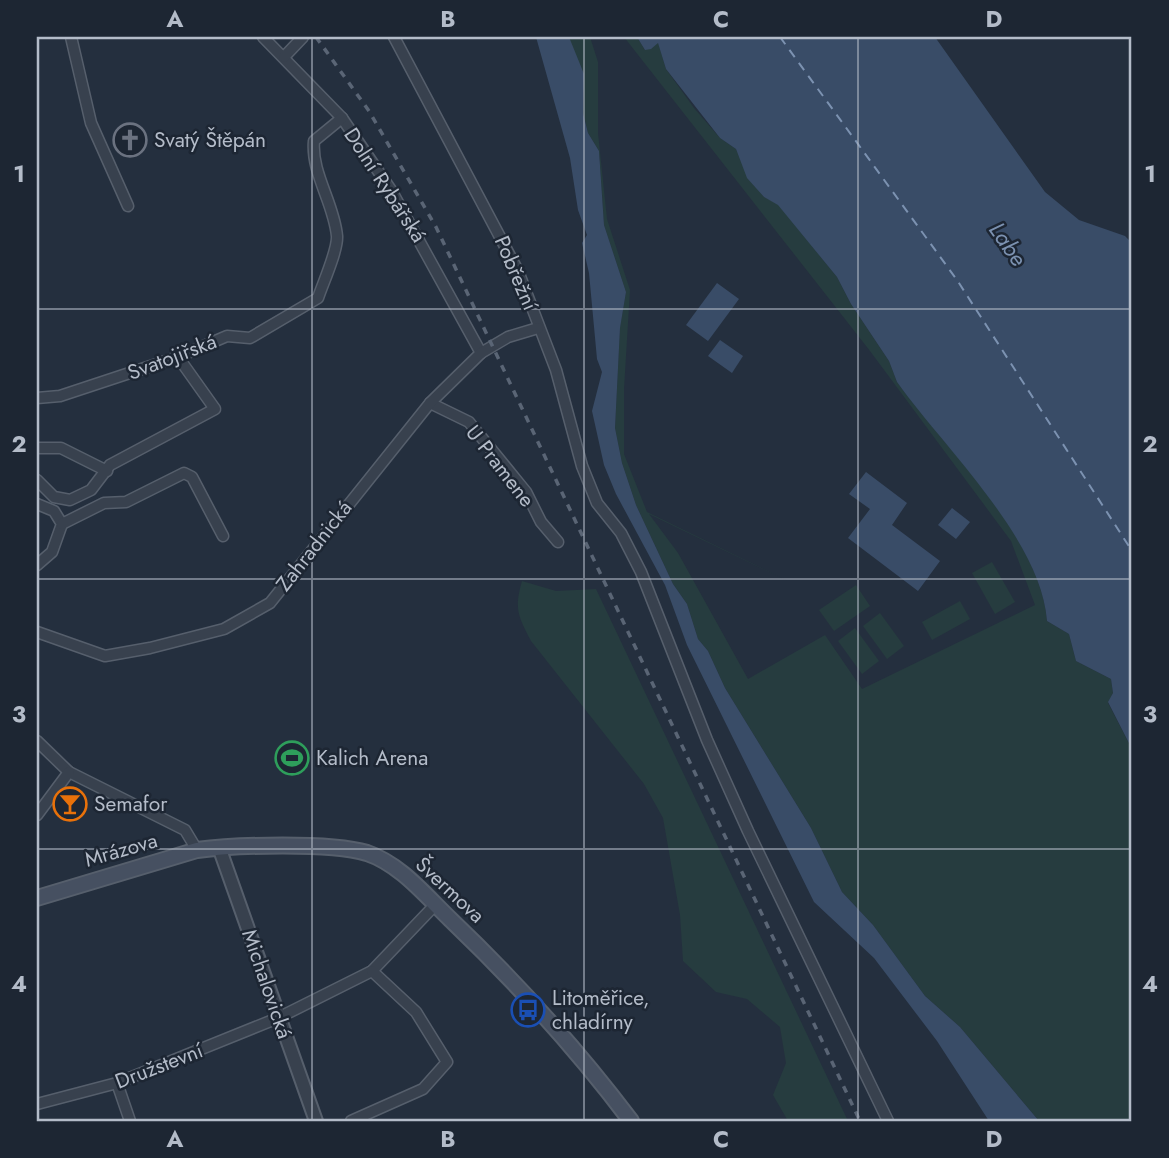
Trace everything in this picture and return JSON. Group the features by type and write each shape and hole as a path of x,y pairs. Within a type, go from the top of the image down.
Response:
{"main road":[{"name":"Mrázova","path":"37,898 197,850 219,847"},
{"name":"Švermova","path":"219,847 323,847 368,853 396,868 520,986 597,1076 631,1121"}],"street":[{"path":"71,37 91,123 128,206"},
{"name":"Dolní Rybářská","path":"263,37 342,118 391,190 481,352"},
{"path":"284,57 303,37"},
{"name":"Pobřežní","path":"394,37 517,271 559,380 582,466 597,503 621,533 641,572 707,740 888,1121"},
{"name":"Svatojiřská","path":"37,398 60,396 178,356 227,336 250,338 318,298 337,239 329,198 313,157 314,141 342,118"},
{"name":"Zahradnická","path":"37,632 105,656 150,648 224,629 270,603 430,402 481,352 508,337 538,328"},
{"path":"37,480 54,497 70,500 91,491 110,465 215,410 178,356"},
{"name":"U Pramene","path":"430,402 469,422 526,492 541,522 558,542"},
{"path":"37,448 61,448 107,471"},
{"path":"37,565 52,552 62,524 104,503 126,502 184,473 192,477 223,536"},
{"path":"37,504 54,511 62,524"},
{"path":"37,741 69,772 185,830 197,850"},
{"path":"37,815 69,772"},
{"name":"Michalovická","path":"219,847 316,1121"},
{"name":"Družstevní","path":"37,1104 117,1083 278,1018 372,971 435,905"},
{"path":"351,1121 423,1089 447,1062 416,1012 372,971"},
{"path":"117,1083 130,1121"}],"green space":[{"path":"569,37 590,37 598,62 598,133 607,219 630,290 624,389 624,454 647,512 788,581 649,514 678,553 748,679 825,635 862,689 1035,605 1011,541 870,351 624,37 637,37 645,50 658,42 666,69 694,108 720,138 736,149 748,178 764,197 778,204 837,277 851,304 889,361 897,382 1010,526 1028,558 1041,590 1047,621 1069,634 1076,661 1111,679 1113,693 1108,703 1132,749 1132,1121 1039,1121 960,1027 925,996 873,925 842,892 811,828 725,688 708,651 698,639 687,604 673,584 636,505 622,463 615,428 620,327 626,292 604,225 599,151 588,133 583,113 584,92"},
{"path":"992,562 1015,602 995,614 972,573"},
{"path":"522,581 556,591 596,589 848,1121 788,1121 773,1095 786,1063 780,1027 747,999 716,992 683,961 680,915 663,818 644,784 531,641 519,612 518,599"},
{"path":"856,585 870,606 834,631 819,610"},
{"path":"960,601 970,619 932,640 922,622"},
{"path":"880,613 904,646 887,659 863,626"},
{"path":"855,628 879,661 862,674 838,641"}],"water":[{"path":"536,37 569,37 584,74 583,113 588,133 599,151 604,225 626,292 620,328 615,428 622,463 636,505 673,584 687,604 698,639 708,651 725,688 811,828 842,892 873,925 925,996 960,1027 1039,1121 989,1121 937,1041 874,958 814,902 687,645 665,585 616,494 604,465 592,411 602,372 597,359 589,273 582,243 587,235 578,210 570,158"},
{"name":"Labe","path":"637,37 935,37 1045,192 1079,220 1125,236 1132,243 1132,749 1108,702 1113,693 1111,679 1076,661 1069,634 1047,621 1041,590 1028,558 964,465 897,382 889,361 851,304 837,277 778,205 764,197 747,178 736,149 720,138 666,69 658,43 645,50"},
{"path":"717,283 739,299 708,341 686,325"},
{"path":"720,340 743,356 732,373 708,356"},
{"path":"866,472 907,503 892,525 940,561 918,591 848,538 870,509 849,494"},
{"path":"952,508 970,522 956,539 938,525"}],"ferry route":[{"path":"780,37 957,280 1132,551"}],"railway":[{"path":"316,37 369,111 436,227 860,1121"}],"place":[{"name":"Svatý Štěpán","path":"130,140"},
{"name":"Kalich Arena","path":"292,758"},
{"name":"Semafor","path":"70,804"},
{"name":"Litoměřice, chladírny","path":"528,1010"}]}
